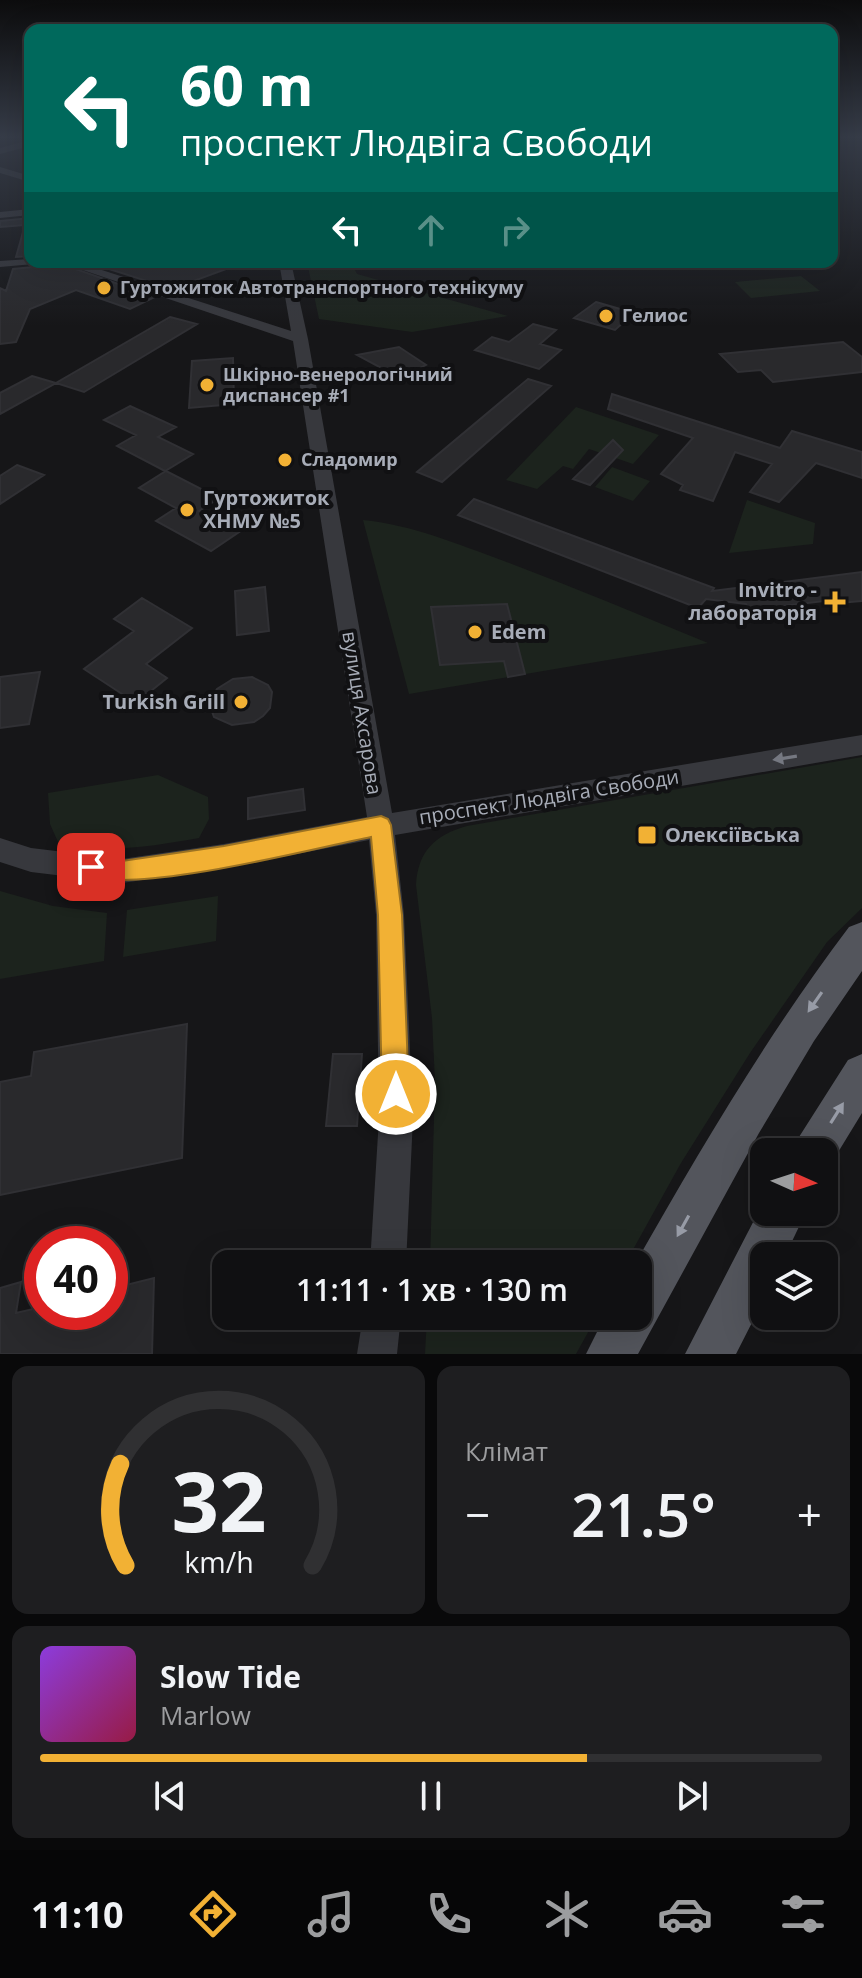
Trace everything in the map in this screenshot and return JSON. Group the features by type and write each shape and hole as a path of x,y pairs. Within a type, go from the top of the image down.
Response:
{"main road":[{"path":"652,1280 747,1112 813,1004 862,940"},
{"path":"823,1138 862,1074"},
{"path":"710,1354 776,1226"},
{"path":"611,1354 624,1330"}],"street":[{"path":"0,215 24,213"},
{"path":"0,264 24,262"},
{"path":"83,268 301,339"},
{"name":"вулиця Ахсарова","path":"286,268 301,339 381,825 390,915 395,1021 396,1118 389,1250"},
{"name":"проспект Людвіга Свободи","path":"0,850 31,860 122,871 862,745"},
{"path":"377,1354 380,1330"}],"shaded area":[{"path":"308,268 354,268 357,274 508,316 412,332 319,319"},
{"path":"801,276 820,291 751,298 735,282"},
{"path":"576,407 659,435 633,464 589,449 573,469 563,466 537,489 506,480"},
{"path":"612,467 650,481 633,501 595,487"},
{"path":"747,500 815,523 813,544 729,553"},
{"path":"363,520 400,526 452,542 708,643 409,694"},
{"path":"862,757 862,908 827,942 750,1053 681,1163 633,1250 430,1250 435,1082 432,1018 417,873 430,846 446,834 467,826"},
{"path":"158,775 208,797 209,819 199,838 111,849 58,842 50,824 48,793"},
{"path":"0,891 53,906 107,913 104,961 0,979"},
{"path":"218,896 216,941 123,957 127,910"},
{"path":"426,1330 589,1330 576,1354 425,1354"}],"building":[{"path":"24,219 24,225 0,227 0,221"},
{"path":"24,229 24,256 16,257"},
{"path":"73,268 155,297 130,309 76,290 30,309 16,342 0,344 0,288 6,291 13,269"},
{"path":"106,268 229,268 172,289"},
{"name":"Гелиос","path":"596,302 634,313 615,330 574,318"},
{"path":"170,317 197,324 84,392 56,383"},
{"path":"533,324 556,330 540,344 561,350 539,369 475,350 492,337 509,342"},
{"path":"843,342 862,357 862,372 773,382 761,370 738,372 720,354"},
{"path":"399,347 426,365 400,378 357,355"},
{"name":"Шкірно-венерологічний диспансер #1","path":"233,358 234,404 189,408 192,361"},
{"path":"32,376 56,383 0,414 0,393"},
{"path":"528,379 551,386 442,482 417,472"},
{"path":"612,394 780,448 792,431 862,452 862,478 816,463 779,502 750,492 772,464 735,452 713,501 680,490 683,485 661,474 693,438 608,409"},
{"name":"Гуртожиток ХНМУ №5","path":"130,406 176,427 158,437 193,454 165,471 117,446 136,435 104,420"},
{"path":"613,440 623,450 590,485 573,479"},
{"path":"17,465 44,475 0,504 0,476"},
{"name":"Гуртожиток ХНМУ №5","path":"166,471 219,498 199,511 239,532 211,551 156,521 176,508 139,488"},
{"path":"474,499 714,588 712,591 862,572 862,601 827,604 824,601 749,610 746,604 706,599 698,608 458,515"},
{"path":"265,587 269,631 237,635 235,591"},
{"path":"142,598 192,628 146,664 167,678 136,703 84,669 134,631 114,619"},
{"name":"Edem","path":"507,604 525,674 508,677 504,661 440,665 431,607"},
{"path":"40,672 29,724 0,728 0,677"},
{"name":"Turkish Grill","path":"252,677 268,685 272,692 270,708 263,716 254,722 232,725 214,717 209,703 217,689 233,679"},
{"path":"303,789 305,810 248,819 248,798"},
{"path":"187,1024 182,1158 0,1195 0,1082 31,1076 34,1052"},
{"path":"333,1054 362,1054 357,1126 326,1126"},
{"path":"154,1278 152,1354 0,1354 0,1288 21,1282 16,1313 24,1311 24,1330 128,1330 128,1284"}],"place":[{"name":"Гуртожиток Автотранспортного технікуму","path":"104,288"},
{"name":"Гелиос","path":"606,316"},
{"name":"Шкірно-венерологічний диспансер #1","path":"207,385"},
{"name":"Сладомир","path":"285,460"},
{"name":"Гуртожиток ХНМУ №5","path":"187,510"},
{"name":"Invitro - лабораторія","path":"835,602"},
{"name":"Edem","path":"475,632"},
{"name":"Turkish Grill","path":"241,702"},
{"name":"Олексіївська","path":"647,835"}],"route":[{"path":"91,867 122,871 224,856 381,825 390,915 396,1094"}]}
